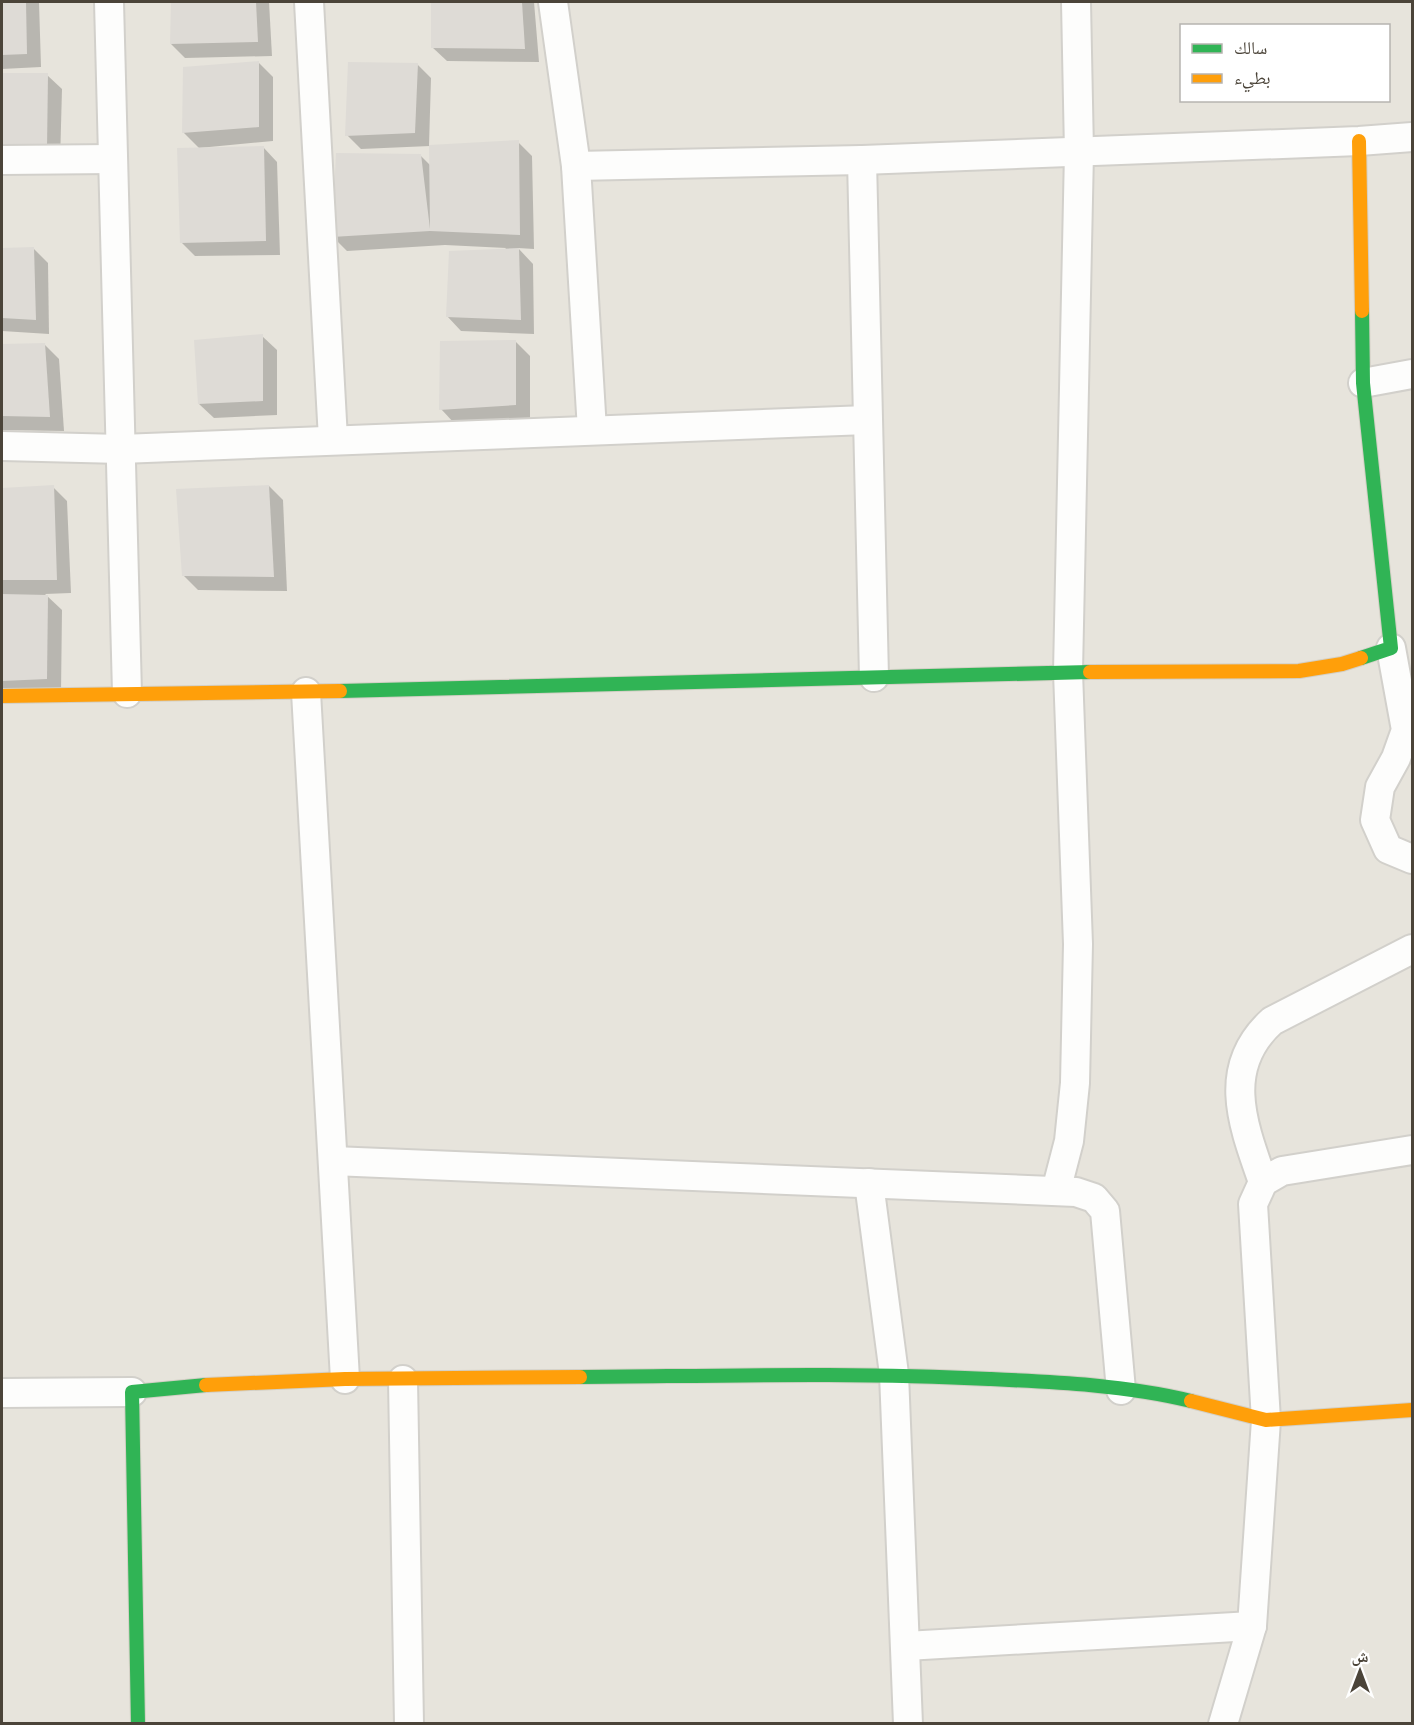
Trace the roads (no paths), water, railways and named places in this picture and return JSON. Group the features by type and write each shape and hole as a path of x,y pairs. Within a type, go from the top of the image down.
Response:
{"street":[{"path":"109,2 127,693"},
{"path":"309,2 333,439"},
{"path":"553,2 576,166 592,430"},
{"path":"1056,1191 1069,1141 1074,1095 1078,955 1068,672 1079,153 1076,2"},
{"path":"576,166 1079,153 1413,137"},
{"path":"1359,141 1363,383 1390,648 1406,730 1396,758 1380,787 1376,820 1388,849 1413,859"},
{"path":"2,160 113,159"},
{"path":"861,160 874,677"},
{"path":"1363,383 1413,374"},
{"path":"2,446 121,449 867,420"},
{"path":"2,696 306,692 1068,672 1299,671 1342,664 1390,648"},
{"path":"306,692 345,1379"},
{"path":"1263,1182 1241,1105 1241,1065 1248,1048 1272,1021 1413,948"},
{"path":"1223,1724 1252,1626 1266,1420 1252,1204 1263,1182 1282,1171 1413,1150"},
{"path":"333,1161 1076,1192 1094,1198 1105,1212 1121,1390"},
{"path":"869,1183 894,1374 908,1724"},
{"path":"2,1394 132,1392 240,1382 345,1379 894,1374 1056,1382 1166,1395 1266,1420 1413,1410"},
{"path":"403,1380 409,1724"},
{"path":"132,1392 138,1724"},
{"path":"906,1646 1252,1626"}]}
